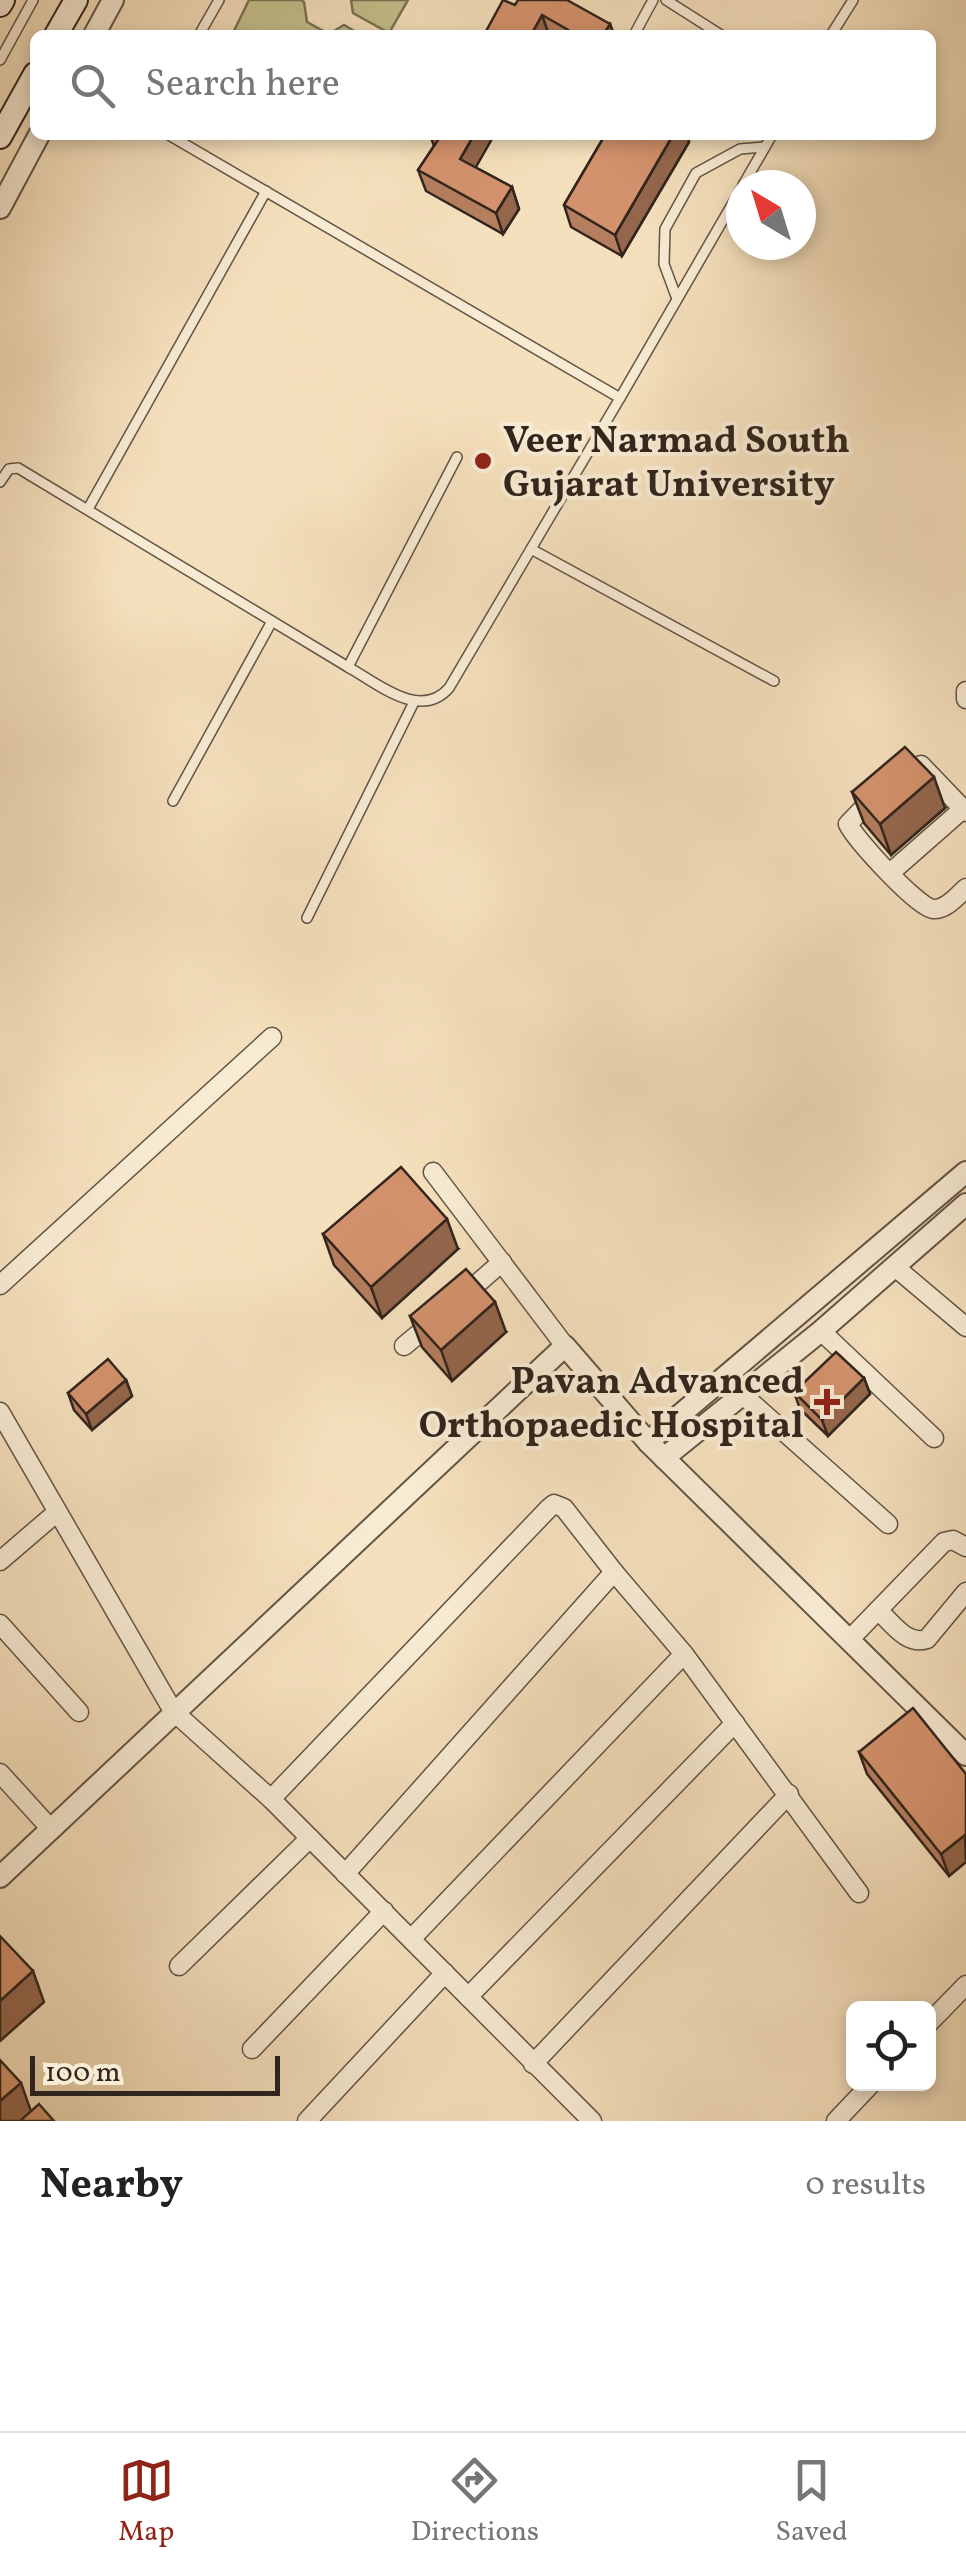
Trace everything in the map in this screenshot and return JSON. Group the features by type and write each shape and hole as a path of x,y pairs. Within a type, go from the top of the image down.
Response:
{"main road":[{"path":"59,30 76,0"},
{"path":"0,137 30,83"}],"street":[{"path":"97,30 113,0"},
{"path":"0,208 37,140"},
{"path":"966,691 966,699"},
{"path":"890,873 964,810 921,765 908,765"},
{"path":"894,778 848,824 926,907 944,907 966,888"},
{"path":"0,1285 272,1037"},
{"path":"433,1172 565,1346 648,1442 966,1756"},
{"path":"648,1442 966,1172"},
{"path":"664,1458 744,1396 966,1204"},
{"path":"404,1346 502,1262"},
{"path":"895,1267 966,1327"},
{"path":"821,1331 934,1438"},
{"path":"0,1877 565,1346"},
{"path":"744,1396 888,1524"},
{"path":"0,1412 173,1711 270,1798 412,1938 584,2118"},
{"path":"270,1798 548,1508 562,1505 684,1654 859,1893"},
{"path":"0,1561 56,1513"},
{"path":"849,1640 944,1542 953,1540 966,1547"},
{"path":"345,1874 614,1572"},
{"path":"878,1610 918,1642 927,1639 966,1592"},
{"path":"0,1624 78,1712"},
{"path":"412,1938 684,1654"},
{"path":"468,1997 735,1723"},
{"path":"0,1772 50,1828"},
{"path":"533,2064 789,1794"},
{"path":"179,1966 310,1838"},
{"path":"252,2049 384,1911"},
{"path":"307,2121 446,1973"},
{"path":"936,2016 966,1985"},
{"path":"836,2121 865,2091"}],"lane":[{"path":"0,60 33,0"},
{"path":"202,30 220,0"},
{"path":"637,30 653,0"},
{"path":"666,0 705,30"},
{"path":"835,30 853,0"},
{"path":"178,140 620,398"},
{"path":"752,170 769,140"},
{"path":"677,300 664,264 664,229 696,173 740,150 765,147"},
{"path":"88,508 266,191"},
{"path":"0,482 9,469 18,468 271,623 414,702 427,703 448,688 726,215"},
{"path":"348,667 457,457"},
{"path":"531,549 774,681"},
{"path":"174,801 271,623"},
{"path":"306,918 414,702"}],"shaded area":[{"path":"249,0 301,0 307,22 322,30 234,30"},
{"path":"351,0 408,0 391,30 353,13"}],"building":[{"path":"503,0 515,5 518,0 567,0 610,24 606,30 568,30 542,15 534,30 487,30"},
{"path":"438,140 471,140 460,159 512,187 496,213 418,170"},
{"path":"602,140 670,140 615,235 564,205"},
{"path":"905,747 934,777 880,824 852,792"},
{"path":"401,1167 447,1219 371,1287 323,1234"},
{"path":"466,1269 495,1302 441,1350 410,1316"},
{"path":"836,1352 864,1378 822,1420 794,1392"},
{"path":"108,1359 126,1380 86,1414 68,1393"},
{"path":"913,1708 966,1774 966,1836 941,1854 859,1752"},
{"path":"0,1936 33,1971 0,2001"},
{"path":"0,2060 21,2083 0,2101"},
{"path":"39,2104 54,2121 20,2121"}],"place":[{"name":"Veer Narmad South Gujarat University","path":"483,461"},
{"name":"Pavan Advanced Orthopaedic Hospital","path":"827,1402"}]}
